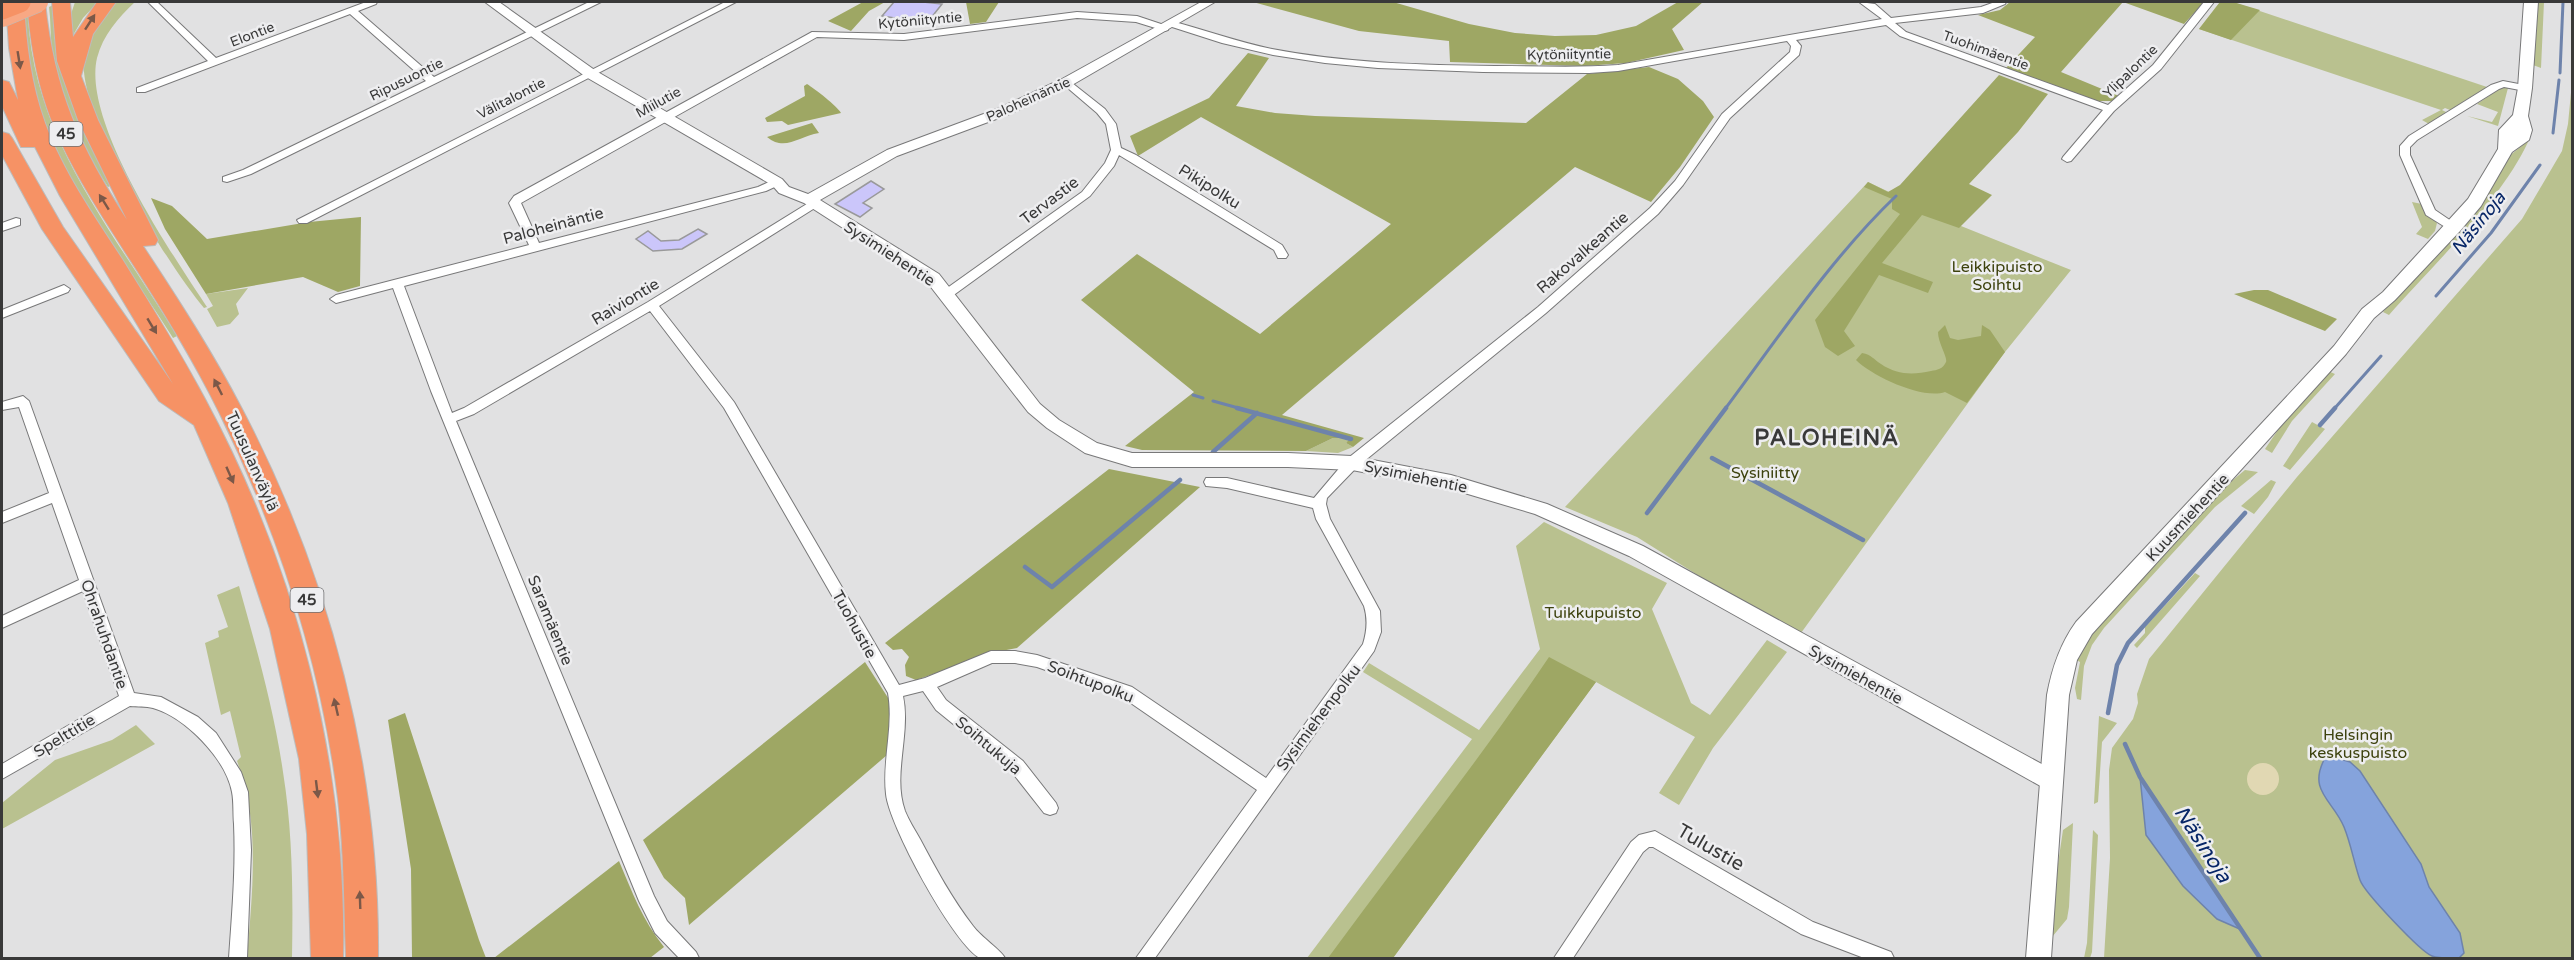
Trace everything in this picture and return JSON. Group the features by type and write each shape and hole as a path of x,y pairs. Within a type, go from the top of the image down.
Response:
{"highway":[{"name":"Tuusulanväylä","path":"15,2 17,45 23,82 35,122 57,172 152,326 205,422 258,545 281,620 314,759 326,873 327,958"},
{"path":"2,9 20,2"},
{"name":"Tuusulanväylä","path":"37,2 41,57 58,115 81,164 213,376 258,467 285,533 310,607 345,747 359,861 362,958"},
{"path":"2,17 37,2"},
{"path":"61,2 66,61 120,189 159,261 150,273"},
{"path":"76,88 76,63 80,39 94,15 107,2"},
{"path":"2,86 31,149 57,172"},
{"path":"2,138 40,207 82,274 168,395 205,422"},
{"path":"2,158 40,207"},
{"path":"314,958 326,873"}],"main road":[{"name":"Kuusmiehentie","path":"2038,958 2061,675 2064,662 2075,640 2340,351 2359,323 2378,303 2389,296 2454,227 2492,177 2506,149 2518,143 2523,135 2524,126 2520,116 2525,87 2531,2"}],"street":[{"path":"152,2 216,63"},
{"name":"Elontie","path":"141,90 373,2"},
{"name":"Sysimiehentie","path":"491,2 591,74 777,182 784,190 812,202 927,273 947,294 1034,408 1053,424 1103,453 1147,462 1288,460 1352,463 1451,482 1541,509 1636,551 2052,781"},
{"name":"Ripusuontie","path":"227,179 247,172 596,2"},
{"name":"Välitalontie","path":"303,220 731,2"},
{"name":"Paloheinäntie","path":"812,202 892,153 1002,112 1067,82 1209,2"},
{"name":"Tuohimäentie","path":"1863,2 1882,10 1903,34 2110,109"},
{"name":"Kytöniityntie","path":"820,33 859,37 904,37 1077,15 1137,19 1276,54 1378,67 1603,69 1890,21 1983,10 2002,2"},
{"name":"Ylipalontie","path":"2067,159 2110,109 2157,67 2210,2"},
{"path":"351,10 434,82"},
{"name":"Miilutie","path":"536,248 515,203 518,198 665,115 820,33"},
{"name":"Rakovalkeantie","path":"1352,463 1542,310 1654,211 1679,183 1726,116 1795,53 1796,46 1790,38"},
{"path":"1067,82 1107,117 1111,124 1116,150"},
{"path":"2454,227 2430,212 2405,155 2405,146 2422,132 2499,85 2525,87"},
{"name":"Pikipolku","path":"1116,150 1132,157 1278,248 1282,255"},
{"name":"Tervastie","path":"947,294 1086,194 1101,178 1116,150"},
{"name":"Paloheinäntie","path":"336,299 762,189 777,182"},
{"name":"Raiviontie","path":"449,419 470,411 652,305 812,202"},
{"path":"2,227 16,222"},
{"name":"Saramäentie","path":"397,284 449,419 647,901 661,927 690,958"},
{"path":"2,314 64,289"},
{"name":"Tuohustie","path":"652,305 729,405 895,692 901,722 891,771 892,793 897,812 956,919 974,942 996,958"},
{"name":"Ohrahuhdantie","path":"2,406 22,401 128,699 156,702 193,723 210,738 233,772 240,792 243,850 237,958"},
{"path":"1211,482 1318,504 1328,487 1352,463"},
{"path":"2,518 57,495"},
{"name":"Sysimiehenpolku","path":"1144,958 1210,871 1266,787 1364,655 1374,635 1374,614 1371,605 1323,519 1318,504"},
{"path":"2,622 87,583"},
{"name":"Soihtupolku","path":"895,692 927,684 991,657 1014,657 1037,661 1127,692 1266,787"},
{"name":"Soihtukuja","path":"927,684 941,705 1017,766 1050,808"},
{"name":"Spelttitie","path":"2,772 128,699"},
{"name":"Tulustie","path":"1563,958 1637,847 1645,840 1655,839 1807,928 1885,958"}],"green space":[{"path":"75,2 98,2 83,18 72,37 69,20"},
{"path":"113,2 135,2 112,27 97,58 96,85 103,116 133,187 207,307 204,308 146,222 107,148 93,111 85,79 85,45 95,25"},
{"path":"863,2 885,2 869,11 851,31 828,21"},
{"path":"966,2 999,2 986,22 970,24"},
{"path":"1253,2 1393,2 1469,24 1515,33 1555,36 1596,35 1636,26 1678,2 1703,2 1672,29 1684,50 1626,63 1584,66 1450,62 1449,41 1359,31"},
{"path":"2010,2 2123,2 2061,72 2119,96 2114,101 2094,101 2006,68 2035,37 1978,15 2000,10"},
{"path":"2123,2 2204,2 2184,24"},
{"path":"2220,2 2233,2 2487,87 2450,110 2445,108 2442,110 2446,112 2429,124 2422,120 2441,110 2199,29"},
{"path":"2220,2 2233,2 2260,10 2231,40 2199,29"},
{"path":"2536,2 2544,2 2541,68 2533,65"},
{"path":"58,3 80,122 110,186 108,187 73,121 56,68 52,49 49,7"},
{"path":"28,16 34,61 45,104 61,145 104,222 177,336 173,338 92,215 57,150 32,82 23,18"},
{"path":"1248,53 1269,58 1236,106 1275,113 1526,123 1587,74 1649,67 1678,79 1703,101 1714,117 1680,167 1651,202 1575,167 1282,415 1364,438 1353,447 1346,443 1350,438 1333,438 1306,451 1142,450 1125,446 1194,392 1081,300 1137,254 1260,334 1391,224 1201,117 1138,156 1130,136 1209,98"},
{"path":"1999,75 2048,94 2018,132 1969,184 1992,195 1959,228 1922,215 1882,263 1933,282 1928,293 1879,275 1844,331 1855,346 1838,356 1825,347 1815,320 1900,214 1892,209 1892,199 1864,187 1868,182 1888,192 1900,185"},
{"name":"Helsingin keskuspuisto","path":"2572,82 2572,958 2104,958 2110,858 2109,770 2112,748 2133,719 2138,703 2137,694 2149,659 2297,477 2522,219 2562,151 2568,124"},
{"path":"807,84 831,102 841,113 788,125 782,121 767,122 765,118 805,96 804,86"},
{"path":"2502,87 2508,88 2498,126 2467,116 2492,122 2498,112 2477,104"},
{"path":"812,123 819,133 786,143 780,143 767,137"},
{"path":"2529,140 2502,186 2484,209 2389,315 2383,312 2508,157"},
{"name":"Sysiniitty","path":"1868,182 1961,226 2071,270 2005,352 1801,633 1715,586 1637,537 1565,507"},
{"path":"151,198 172,206 207,239 309,222 361,217 360,286 338,292 303,277 206,294 165,229"},
{"path":"2412,202 2422,204 2427,214 2437,223 2435,231 2428,239 2416,234 2422,227"},
{"path":"248,288 236,304 239,314 230,324 217,327 207,309 213,306 206,294"},
{"path":"2268,290 2337,319 2325,331 2234,294"},
{"path":"1945,325 1950,338 1958,340 1981,336 1982,325 1990,330 2005,352 1967,403 1945,392 1924,393 1898,385 1874,373 1856,360 1862,353 1887,368 1899,372 1918,373 1938,370 1946,362 1938,332"},
{"path":"2328,371 2335,374 2292,421 2272,453 2265,449 2284,421"},
{"path":"2312,422 2325,429 2290,470 2283,466"},
{"path":"1333,438 1350,438 1346,443 1353,447 1338,453 1306,451"},
{"path":"1109,469 1200,487 1017,648 996,652 916,680 906,676 905,665 909,657 902,649 893,650 885,643"},
{"path":"2245,470 2258,472 2215,507 2104,628 2092,645 2084,666 2081,700 2077,699 2075,688 2080,662 2073,658 2081,643 2222,489"},
{"path":"2271,480 2276,482 2268,497 2254,514 2241,506"},
{"name":"Tuikkupuisto","path":"1544,522 1667,583 1652,609 1691,703 1710,715 1767,640 1787,652 1713,748 1679,805 1659,793 1695,737 1596,682 1393,958 1307,958 1472,739 1363,672 1369,663 1479,730 1540,649 1516,546"},
{"path":"2195,573 2200,576 2137,648 2134,645 2145,633 2145,627"},
{"path":"239,586 270,702 283,772 291,842 292,958 247,958 253,859 249,809 245,784 237,761 241,757 230,711 221,715 205,643 219,637 218,631 228,627 217,595"},
{"path":"1549,657 1596,682 1393,958 1328,958 1468,772"},
{"path":"865,662 892,704 887,755 689,925 685,898 664,878 643,840"},
{"path":"405,713 486,958 412,958 411,869 388,720"},
{"path":"2099,716 2117,723 2102,742 2098,802 2094,804"},
{"path":"136,725 155,744 2,829 2,803 55,760 112,740"},
{"path":"2073,823 2067,919 2052,937 2051,911 2063,830"},
{"path":"2093,830 2098,835 2092,952 2090,958 2084,958 2087,943"},
{"path":"619,861 644,917 664,947 650,958 494,958"}],"sand":[{"path":"2263,763 2275,767 2279,779 2275,791 2263,795 2251,791 2247,779 2251,767"}],"water":[{"path":"2331,756 2350,762 2360,771 2421,864 2429,887 2460,933 2464,953 2459,958 2438,958 2426,952 2393,921 2364,887 2344,827 2320,787 2320,769 2325,758"},
{"path":"2140,777 2242,930 2217,919 2183,886 2146,835"}],"building":[{"path":"894,2 942,4 927,23 882,16"},
{"path":"871,181 884,189 863,203 872,208 860,217 835,204"},
{"path":"698,229 707,234 682,249 653,251 636,239 648,231 661,241 679,240"}],"waterway":[{"name":"Näsinoja","path":"2560,73 2563,2"},
{"name":"Näsinoja","path":"2553,133 2559,80"},
{"name":"Näsinoja","path":"2436,296 2491,233 2540,165"},
{"path":"1725,409 1828,271 1896,196"},
{"name":"Näsinoja","path":"2334,409 2381,356"},
{"path":"1193,395 1203,398"},
{"path":"1213,401 1242,409"},
{"path":"1237,408 1257,413"},
{"path":"1647,513 1726,408"},
{"name":"Näsinoja","path":"2320,425 2335,408"},
{"path":"1213,452 1257,413"},
{"path":"1257,413 1351,439"},
{"path":"1712,458 1863,540"},
{"path":"1025,567 1052,587 1180,480"},
{"name":"Näsinoja","path":"2108,713 2117,665 2128,643 2245,513"},
{"name":"Näsinoja","path":"2125,744 2140,777 2260,958"}],"district":[{"name":"PALOHEINÄ","path":"1827,437"}],"park label":[{"name":"Leikkipuisto Soihtu","path":"1997,275"}]}
